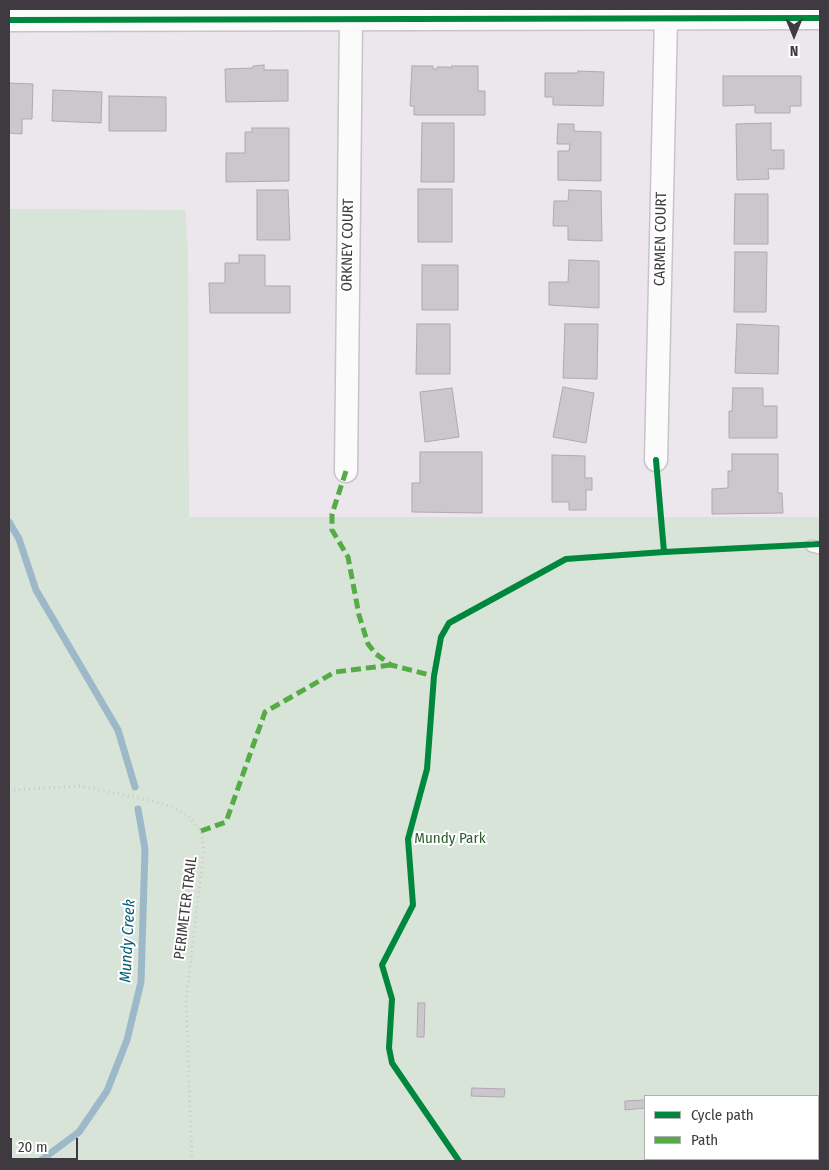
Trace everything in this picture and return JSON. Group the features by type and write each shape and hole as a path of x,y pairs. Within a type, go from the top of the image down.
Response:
{"street":[{"name":"CARMEN COURT","path":"656,460 666,18"},
{"path":"9,20 820,18"},
{"name":"ORKNEY COURT","path":"346,471 351,19"}],"green space":[{"name":"Mundy Park","path":"9,209 185,210 188,252 189,517 820,517 820,1161 9,1161"}],"building":[{"path":"264,65 264,70 288,70 288,101 226,102 225,69 253,68 253,66"},
{"path":"412,66 433,66 433,69 449,67 451,69 451,66 478,66 478,91 485,91 485,115 414,115 414,106 410,106"},
{"path":"578,71 604,72 603,106 553,105 553,97 545,97 545,73 578,73"},
{"path":"723,76 801,76 801,106 790,106 790,113 755,113 755,105 723,106"},
{"path":"9,83 33,84 32,119 22,119 22,134 9,133"},
{"path":"53,90 102,92 101,123 52,121"},
{"path":"109,96 166,97 166,131 109,131"},
{"path":"422,123 454,123 454,182 421,182"},
{"path":"771,123 771,150 784,150 784,169 768,169 769,179 737,180 736,124"},
{"path":"558,124 574,124 574,131 601,132 601,181 558,180 558,151 569,151 570,144 557,144"},
{"path":"252,128 289,128 289,181 226,182 226,153 245,153 245,132 252,132"},
{"path":"418,189 452,189 452,242 418,242"},
{"path":"257,190 288,190 290,240 257,240"},
{"path":"569,190 601,191 602,241 568,240 568,226 553,226 554,201 568,201"},
{"path":"735,194 768,194 768,244 734,244"},
{"path":"735,252 767,252 766,312 734,312"},
{"path":"239,255 265,255 265,286 290,286 290,313 210,313 209,283 225,283 225,263 239,263"},
{"path":"569,260 599,261 599,308 549,305 549,282 568,282"},
{"path":"422,265 458,265 458,310 422,310"},
{"path":"417,324 450,324 450,374 416,374"},
{"path":"565,324 598,324 597,379 563,378"},
{"path":"737,324 779,326 778,374 735,373"},
{"path":"563,387 594,393 586,443 553,437"},
{"path":"452,388 459,437 425,442 420,392"},
{"path":"733,388 763,388 763,406 777,406 777,438 729,438 729,411 732,411"},
{"path":"420,452 482,452 482,513 412,512 412,483 420,483"},
{"path":"732,454 778,454 778,493 782,493 783,513 712,514 712,489 728,488 728,471 732,471"},
{"path":"552,455 585,456 585,478 592,478 592,490 586,490 586,510 569,510 569,502 552,502"},
{"path":"418,1003 425,1003 424,1037 417,1037"},
{"path":"472,1088 505,1089 504,1097 471,1096"},
{"path":"644,1100 644,1108 625,1110 625,1101"}],"waterway":[{"name":"Mundy Creek","path":"9,522 19,539 36,590 118,730 135,787"},
{"name":"Mundy Creek","path":"40,1161 79,1132 107,1091 127,1040 141,982 145,849 138,809"}],"marked path":[{"path":"346,471 332,514 332,530 348,557 359,615 368,644 376,654 391,665 434,676"},
{"path":"201,831 226,822 265,712 335,672 391,665"}],"cycle path":[{"path":"9,20 820,18"},
{"path":"459,1161 392,1063 389,1048 392,999 382,965 413,905 408,839 427,769 434,676 441,637 449,623 566,559 664,552 656,460"},
{"path":"664,552 820,544"}]}
